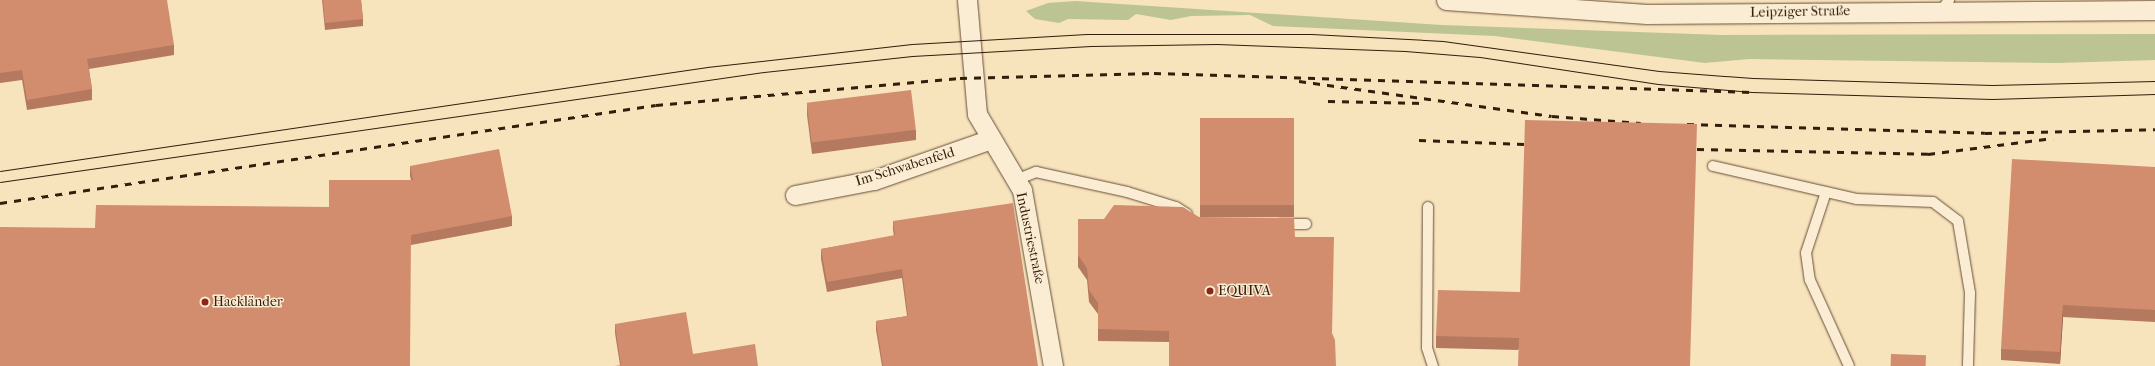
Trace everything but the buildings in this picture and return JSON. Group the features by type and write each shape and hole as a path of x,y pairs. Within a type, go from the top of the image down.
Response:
{"street":[{"name":"Industriestraße","path":"967,0 977,114 1022,190 1053,366"},
{"name":"Leipziger Straße","path":"1446,0 1647,14 1945,6 2155,10"},
{"name":"Im Schwabenfeld","path":"795,195 874,180 991,139"}],"lane":[{"path":"1713,166 1857,199 1933,202 1958,220 1970,293 1968,366"},
{"path":"1016,180 1036,172 1127,192 1176,207 1199,222"},
{"path":"1826,192 1806,253 1810,280 1849,366"},
{"path":"1428,207 1427,348 1433,366"},
{"path":"1268,224 1306,224"}],"green space":[{"path":"1075,1 1442,25 1722,35 2155,34 2155,60 2058,63 1749,59 1705,63 1495,36 1273,26 1250,15 1191,16 1171,20 1136,14 1128,20 1068,19 1059,23 1035,19 1026,11 1048,3"}],"tram line":[{"path":"0,171 707,67 912,44 1087,34 1311,34 1443,41 1659,71 1753,78 1992,85 2155,81"},
{"path":"0,182 764,72 912,56 1091,46 1217,44 1405,51 1480,57 1658,84 1752,92 1992,99 2155,94"}],"railway":[{"path":"0,203 656,105 960,78 1154,73 1752,92"},
{"path":"1299,81 1552,116 1641,123"},
{"path":"1328,101 1424,103"},
{"path":"1687,124 1985,133 2155,129"},
{"path":"1697,149 1928,154 2053,138"},
{"path":"1419,140 1524,144"}],"place":[{"name":"EQUIVA","path":"1210,291"},
{"name":"Hackländer","path":"205,302"}]}
